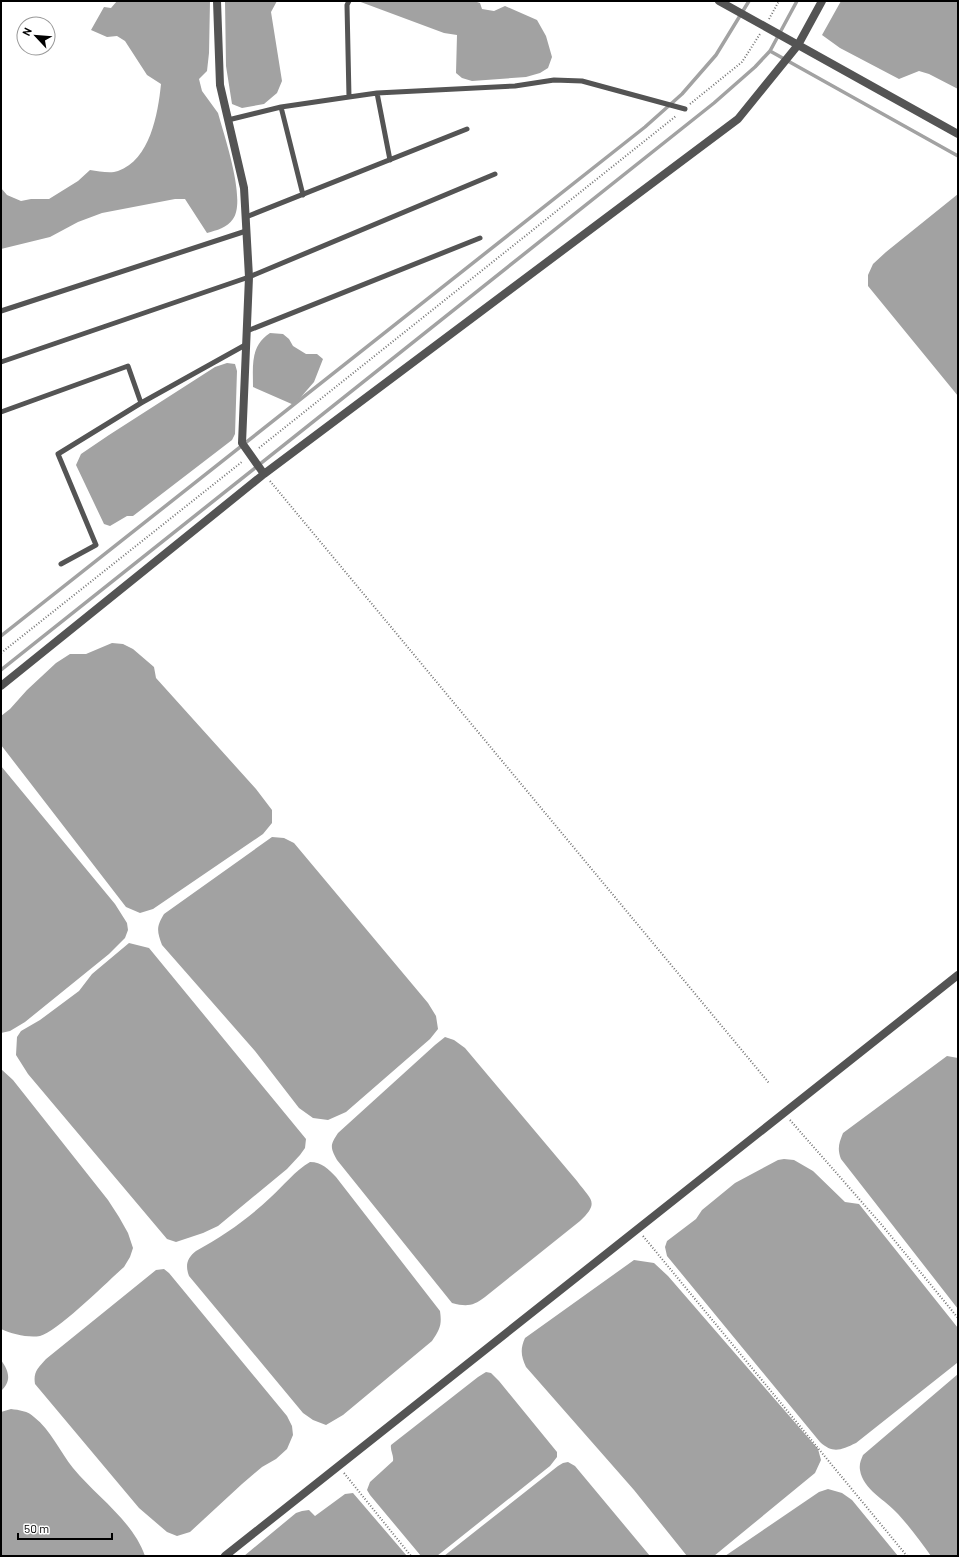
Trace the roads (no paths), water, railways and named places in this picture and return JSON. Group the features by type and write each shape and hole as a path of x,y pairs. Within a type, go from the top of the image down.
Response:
{"street":[{"path":"217,1 220,85 244,188 249,277 247,344 249,452 263,473"},
{"path":"720,1 958,134"},
{"path":"1,686 263,473 738,119 798,45 822,1"},
{"path":"225,1556 958,975"}],"lane":[{"path":"349,1 347,5 349,97"},
{"path":"228,120 281,107 377,93 515,86 554,80 582,82 685,109"},
{"path":"377,93 390,160"},
{"path":"281,107 303,195"},
{"path":"246,217 467,129"},
{"path":"1,362 249,277 495,174"},
{"path":"1,311 246,231"},
{"path":"248,331 480,238"},
{"path":"61,564 96,545 58,454 141,403 247,344"},
{"path":"1,412 128,366 141,403"}],"waterway":[{"path":"1,636 645,127 682,94 716,55 749,1"},
{"path":"1,670 714,103 755,67 770,51 797,1"},
{"path":"770,51 958,156"}]}
